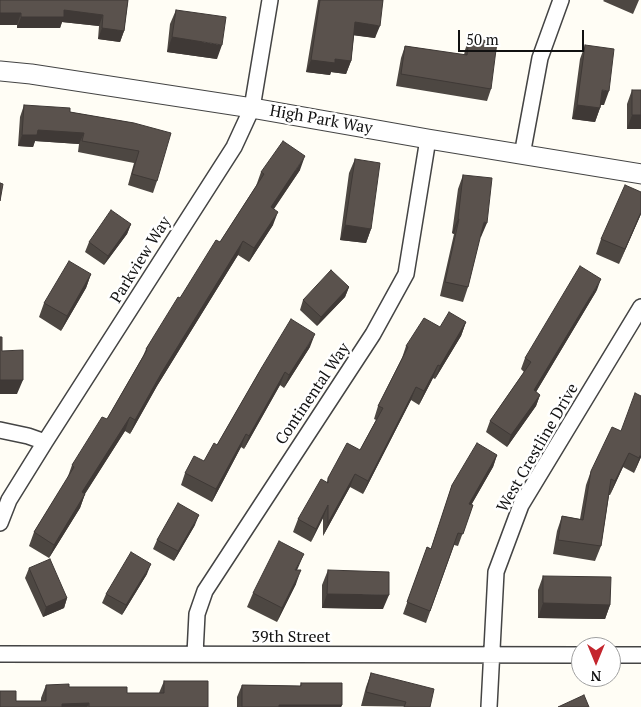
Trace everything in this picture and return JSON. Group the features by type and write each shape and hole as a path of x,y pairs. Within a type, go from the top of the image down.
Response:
{"street":[{"name":"Parkview Way","path":"0,523 9,500 45,442 234,147 252,108 270,0"},
{"path":"522,155 540,58 561,0"},
{"name":"High Park Way","path":"0,71 31,74 252,108 641,174"},
{"name":"Continental Way","path":"195,654 197,614 205,591 373,334 406,274 428,139"},
{"name":"West Crestline Drive","path":"489,707 496,572 521,506 641,307"},
{"path":"0,430 45,442"},
{"name":"39th Street","path":"0,654 571,655"},
{"path":"621,655 641,655"}],"building":[{"path":"0,0 128,0 124,31 102,28 103,15 64,10 64,17 21,17 21,13 0,13"},
{"path":"320,0 383,0 380,26 355,22 351,61 335,59 335,63 311,60"},
{"path":"176,10 226,17 222,45 172,37"},
{"path":"469,38 497,42 491,89 401,74 405,46 467,55"},
{"path":"585,45 614,49 609,91 602,90 600,108 577,105"},
{"path":"632,90 641,90 641,115 632,115"},
{"path":"24,105 70,108 70,112 134,123 171,133 157,181 132,174 139,151 82,141 84,133 38,130 37,135 22,135"},
{"path":"283,141 305,156 271,207 278,212 254,248 243,241 162,372 135,420 130,417 82,492 85,494 54,545 34,532 102,417 107,419 146,349 178,297 180,298 216,240 220,242 264,174 261,172"},
{"path":"355,159 380,163 371,229 345,225"},
{"path":"463,175 492,178 487,223 484,222 468,287 445,282 459,219"},
{"path":"0,183 3,184 0,201"},
{"path":"625,185 641,192 641,212 625,249 601,239"},
{"path":"111,210 131,224 108,256 89,242"},
{"path":"69,261 91,274 67,316 44,303"},
{"path":"580,266 601,279 534,390 540,395 511,435 490,421 531,362 525,358"},
{"path":"331,270 349,287 321,317 303,300"},
{"path":"449,312 466,322 440,366 438,365 424,391 416,387 368,481 355,474 328,523 328,505 316,529 298,519 321,479 328,483 328,478 347,443 360,450 383,408 378,406 408,347 406,346 424,318 440,327"},
{"path":"291,319 315,334 289,375 285,372 249,436 246,434 216,489 185,473 194,456 204,461 214,443 217,445"},
{"path":"0,337 2,337 2,351 23,350 23,380 0,380"},
{"path":"635,393 641,396 641,454 639,458 629,453 615,481 611,479 601,546 558,540 562,516 583,520 591,471 612,427 621,431"},
{"path":"477,443 497,455 469,504 473,505 463,534 458,533 430,611 407,602 427,547 431,549 452,485"},
{"path":"178,503 199,515 178,551 157,540"},
{"path":"279,541 304,554 295,570 301,570 282,608 253,593"},
{"path":"131,552 151,564 126,605 106,594"},
{"path":"50,559 67,598 46,607 29,568"},
{"path":"328,570 389,572 389,595 327,594"},
{"path":"543,576 611,577 610,605 543,603"},
{"path":"371,673 434,689 430,707 404,707 406,702 366,692"},
{"path":"164,681 208,681 208,707 89,707 89,703 62,704 62,707 0,707 0,691 16,691 16,701 46,701 46,685 69,684 69,687 127,687 127,693 164,693"},
{"path":"301,683 342,683 342,705 242,707 242,685 301,686"},
{"path":"584,695 589,707 558,707"}]}
